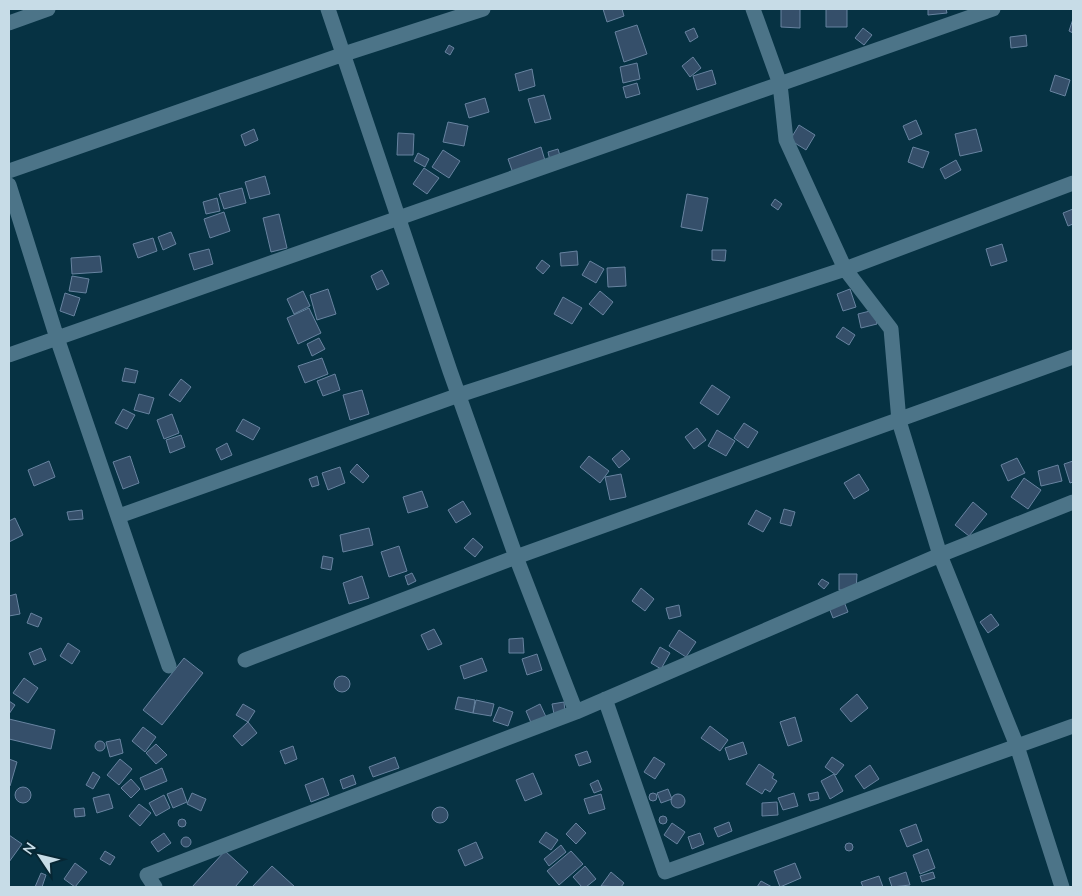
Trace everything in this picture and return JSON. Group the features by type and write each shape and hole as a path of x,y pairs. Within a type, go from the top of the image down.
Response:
{"street":[{"path":"9,23 48,9"},
{"path":"328,9 516,558 576,712"},
{"path":"9,171 344,54 483,9"},
{"path":"753,9 780,84 786,140 846,269 891,329 900,421 940,555 1017,746 1064,886"},
{"path":"9,355 993,9"},
{"path":"119,516 459,395 846,269 1073,183"},
{"path":"9,185 57,338 169,666"},
{"path":"245,660 516,558 1073,357"},
{"path":"155,887 147,875 576,712 940,555 1073,502"},
{"path":"604,699 665,872 1073,726"}],"building":[{"path":"603,9 622,9 624,16 607,22"},
{"path":"781,9 800,9 800,28 781,27"},
{"path":"826,9 847,9 847,27 826,27"},
{"path":"928,9 946,9 947,13 928,15"},
{"path":"1073,19 1073,33 1069,31"},
{"path":"637,25 647,54 624,62 615,32"},
{"path":"694,28 698,37 690,42 685,32"},
{"path":"863,28 872,35 864,45 855,38"},
{"path":"1026,35 1027,46 1011,48 1010,37"},
{"path":"449,45 454,48 450,55 445,52"},
{"path":"693,57 701,68 690,77 682,66"},
{"path":"637,63 640,79 623,83 620,67"},
{"path":"532,69 535,86 519,91 515,74"},
{"path":"712,70 716,84 697,90 693,76"},
{"path":"1055,75 1070,80 1065,96 1050,91"},
{"path":"637,83 640,94 626,98 623,87"},
{"path":"544,95 551,119 535,123 528,99"},
{"path":"485,98 489,112 469,118 465,104"},
{"path":"916,120 922,134 909,140 903,126"},
{"path":"448,122 468,126 464,146 443,142"},
{"path":"799,125 815,135 806,150 790,140"},
{"path":"254,129 258,140 245,146 241,135"},
{"path":"976,129 982,151 960,156 955,134"},
{"path":"398,133 414,134 413,155 397,155"},
{"path":"541,147 546,164 514,176 508,159"},
{"path":"913,147 929,152 923,168 908,162"},
{"path":"558,149 561,159 550,161 548,152"},
{"path":"443,150 460,161 449,178 432,167"},
{"path":"418,153 429,159 425,167 414,161"},
{"path":"956,160 961,170 945,179 940,169"},
{"path":"424,168 439,178 427,194 413,184"},
{"path":"265,176 270,194 250,199 245,182"},
{"path":"242,188 246,203 224,209 219,194"},
{"path":"687,194 708,198 702,231 681,227"},
{"path":"217,198 220,211 206,214 203,202"},
{"path":"775,199 782,204 778,210 771,205"},
{"path":"1073,209 1073,224 1068,226 1063,213"},
{"path":"224,212 230,231 210,238 204,219"},
{"path":"279,214 287,248 271,252 263,218"},
{"path":"171,232 176,244 163,250 158,237"},
{"path":"153,238 157,251 138,258 133,244"},
{"path":"1002,244 1007,261 991,266 986,249"},
{"path":"209,249 213,264 194,270 189,254"},
{"path":"712,250 726,250 725,261 712,260"},
{"path":"577,251 578,265 561,266 560,253"},
{"path":"100,256 102,272 72,274 71,258"},
{"path":"542,260 550,266 543,274 536,268"},
{"path":"590,261 604,269 596,283 582,275"},
{"path":"625,267 626,286 608,287 607,268"},
{"path":"382,270 389,284 377,290 371,276"},
{"path":"72,276 89,279 86,293 69,291"},
{"path":"328,289 336,314 317,320 310,295"},
{"path":"850,289 856,307 843,311 837,294"},
{"path":"303,291 310,306 294,314 287,299"},
{"path":"600,291 613,302 603,315 589,304"},
{"path":"65,293 80,298 74,316 60,311"},
{"path":"563,297 582,308 572,324 554,314"},
{"path":"309,308 321,333 298,344 287,318"},
{"path":"874,310 877,324 861,328 858,314"},
{"path":"843,327 855,335 849,345 836,337"},
{"path":"319,338 325,349 312,356 307,344"},
{"path":"322,358 328,374 305,383 298,366"},
{"path":"125,368 138,371 135,383 122,381"},
{"path":"335,374 340,390 323,396 317,381"},
{"path":"181,379 191,387 180,402 169,395"},
{"path":"712,385 730,397 718,415 700,403"},
{"path":"362,390 369,414 350,420 343,395"},
{"path":"139,394 154,398 149,414 134,410"},
{"path":"123,409 135,415 127,429 115,423"},
{"path":"172,414 179,433 164,439 157,420"},
{"path":"243,419 260,428 253,440 236,431"},
{"path":"744,423 758,432 748,448 734,438"},
{"path":"697,428 706,440 694,449 685,437"},
{"path":"717,430 735,441 726,456 708,446"},
{"path":"181,435 185,447 170,453 166,440"},
{"path":"227,443 232,455 221,460 216,449"},
{"path":"622,450 630,459 619,468 612,459"},
{"path":"130,456 139,483 123,489 113,462"},
{"path":"589,456 609,471 600,483 580,467"},
{"path":"1017,458 1025,473 1008,481 1001,465"},
{"path":"49,461 55,477 34,486 28,470"},
{"path":"1073,461 1073,482 1070,483 1064,464"},
{"path":"357,464 369,476 363,483 350,472"},
{"path":"1058,465 1062,481 1041,486 1038,471"},
{"path":"340,467 345,483 328,490 322,473"},
{"path":"621,474 626,497 610,500 605,477"},
{"path":"859,474 869,490 854,499 844,483"},
{"path":"317,476 319,485 312,487 309,479"},
{"path":"1024,478 1041,490 1028,509 1011,497"},
{"path":"422,491 428,507 408,513 403,497"},
{"path":"463,501 471,514 456,523 448,510"},
{"path":"973,502 987,514 969,536 955,525"},
{"path":"784,509 795,512 791,526 780,523"},
{"path":"82,510 83,519 69,520 67,512"},
{"path":"756,510 771,518 763,532 748,524"},
{"path":"15,518 23,535 9,542 9,521"},
{"path":"369,528 373,545 343,552 340,535"},
{"path":"473,538 483,547 475,557 464,548"},
{"path":"399,546 407,571 389,577 381,552"},
{"path":"323,556 333,558 331,570 321,568"},
{"path":"412,573 416,581 408,585 405,576"},
{"path":"839,574 857,574 856,591 839,590"},
{"path":"362,576 369,598 349,604 343,583"},
{"path":"822,579 829,583 824,589 818,584"},
{"path":"641,588 654,599 645,611 632,601"},
{"path":"16,594 20,614 9,616 9,596"},
{"path":"843,599 848,612 833,618 828,605"},
{"path":"679,605 681,616 669,619 666,608"},
{"path":"31,613 42,618 38,627 27,623"},
{"path":"991,614 999,625 988,633 980,622"},
{"path":"434,629 442,644 428,650 421,635"},
{"path":"679,630 696,642 686,657 669,646"},
{"path":"523,638 524,653 509,653 509,639"},
{"path":"68,643 80,651 72,664 60,656"},
{"path":"660,647 670,653 661,669 651,663"},
{"path":"41,648 46,660 34,665 29,653"},
{"path":"537,654 542,670 527,675 522,659"},
{"path":"184,658 203,673 162,725 143,710"},
{"path":"482,658 487,671 464,679 460,666"},
{"path":"342,676 350,684 342,692 334,684"},
{"path":"24,678 38,688 28,703 13,693"},
{"path":"857,694 868,708 851,722 840,709"},
{"path":"458,697 475,700 473,713 455,709"},
{"path":"476,700 494,704 491,716 473,713"},
{"path":"9,701 15,705 9,714"},
{"path":"564,702 565,712 554,714 552,704"},
{"path":"243,704 255,711 248,722 236,715"},
{"path":"540,704 547,719 532,725 526,711"},
{"path":"499,707 513,712 508,726 493,721"},
{"path":"795,717 802,741 788,746 780,722"},
{"path":"9,719 55,730 51,749 9,739"},
{"path":"248,722 257,733 242,746 233,736"},
{"path":"710,726 728,740 720,751 701,738"},
{"path":"143,727 156,737 145,752 132,741"},
{"path":"120,739 123,753 110,757 106,742"},
{"path":"100,741 105,746 100,751 95,746"},
{"path":"743,742 747,754 729,760 725,748"},
{"path":"156,744 167,755 156,764 146,753"},
{"path":"293,746 297,759 285,764 280,751"},
{"path":"587,751 591,762 579,766 575,755"},
{"path":"395,757 399,768 373,777 369,767"},
{"path":"654,757 665,764 655,779 644,772"},
{"path":"832,757 844,765 836,775 825,767"},
{"path":"9,759 17,762 10,786 9,786"},
{"path":"120,759 132,769 119,785 107,775"},
{"path":"759,764 774,774 772,778 777,781 770,792 765,789 762,794 746,784"},
{"path":"870,765 879,779 864,789 855,776"},
{"path":"162,768 167,781 145,790 140,778"},
{"path":"93,772 100,777 93,789 86,785"},
{"path":"533,773 542,794 525,801 516,780"},
{"path":"834,774 843,791 830,799 821,781"},
{"path":"353,775 356,784 343,789 340,780"},
{"path":"323,778 329,795 311,802 305,785"},
{"path":"131,779 140,789 131,798 121,788"},
{"path":"598,780 602,790 594,793 590,784"},
{"path":"23,787 31,795 23,803 15,795"},
{"path":"182,788 187,802 173,808 167,794"},
{"path":"668,789 672,799 661,803 657,793"},
{"path":"818,792 819,799 810,801 808,794"},
{"path":"192,793 206,799 201,811 187,804"},
{"path":"653,793 657,797 653,801 649,797"},
{"path":"794,793 798,806 783,810 778,798"},
{"path":"109,794 113,808 97,813 93,798"},
{"path":"601,794 605,809 589,814 584,799"},
{"path":"678,794 683,796 685,801 683,806 678,808 673,806 671,801 673,796"},
{"path":"164,795 170,808 156,816 149,803"},
{"path":"777,802 778,815 762,816 762,803"},
{"path":"139,804 151,813 140,826 129,816"},
{"path":"440,807 446,809 448,815 446,821 440,823 434,821 432,815 434,809"},
{"path":"84,808 85,816 75,817 74,809"},
{"path":"663,816 667,820 663,824 659,820"},
{"path":"182,819 186,823 182,827 178,823"},
{"path":"729,822 732,831 718,837 714,828"},
{"path":"576,823 586,833 576,844 566,834"},
{"path":"672,823 685,832 677,844 664,835"},
{"path":"916,824 922,841 907,847 900,830"},
{"path":"546,832 558,840 551,850 539,842"},
{"path":"164,833 171,843 158,852 151,842"},
{"path":"700,833 704,844 692,849 688,837"},
{"path":"9,835 22,844 9,862"},
{"path":"186,837 191,842 186,847 181,842"},
{"path":"476,842 483,858 465,866 458,850"},
{"path":"849,843 853,847 849,851 845,847"},
{"path":"561,845 566,852 549,866 544,859"},
{"path":"928,849 935,868 920,874 913,855"},
{"path":"105,851 115,857 110,865 100,859"},
{"path":"225,851 248,872 235,887 192,887"},
{"path":"571,851 583,864 559,885 547,871"},
{"path":"75,863 87,872 75,887 64,879"},
{"path":"795,863 801,878 780,887 774,871"},
{"path":"272,866 295,887 252,887"},
{"path":"585,866 596,879 586,887 582,887 573,877"},
{"path":"611,872 624,883 621,887 601,886"},
{"path":"906,872 910,885 892,887 889,878"},
{"path":"933,872 935,878 922,882 920,876"},
{"path":"41,873 46,875 42,887 35,887"},
{"path":"879,876 883,887 863,887 861,882"},
{"path":"761,881 772,887 757,887"}]}
